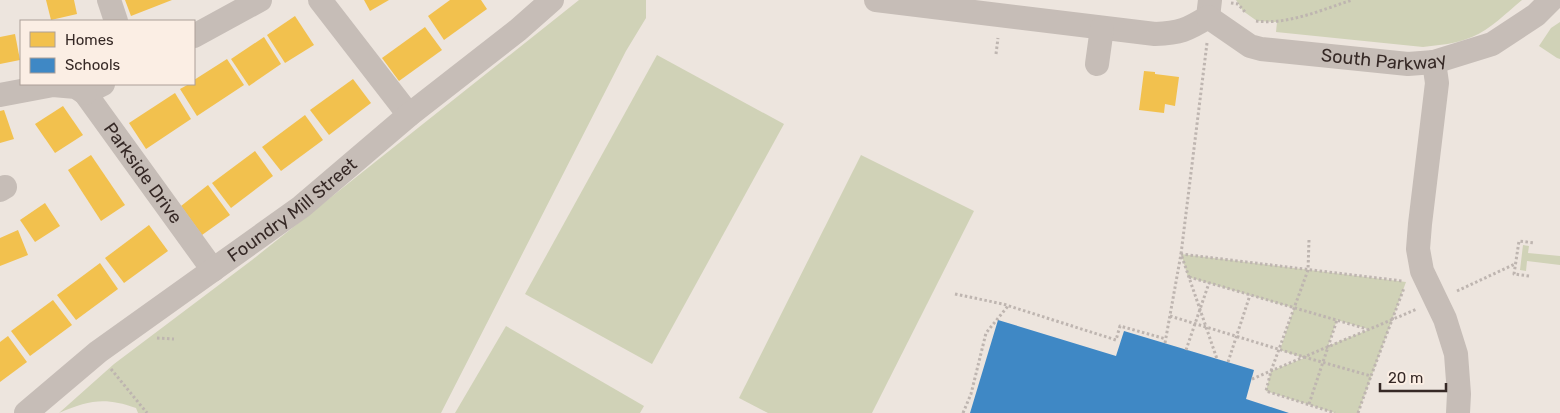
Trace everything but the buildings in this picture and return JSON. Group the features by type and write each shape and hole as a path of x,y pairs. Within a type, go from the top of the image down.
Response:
{"street":[{"path":"109,0 116,20"},
{"path":"195,35 260,0"},
{"path":"320,0 408,115"},
{"name":"Foundry Mill Street","path":"26,413 98,352 301,207 408,115 518,30 552,0"},
{"path":"876,0 1038,10 1102,28 1155,34 1177,33 1194,26 1210,6"},
{"name":"South Parkway","path":"1210,6 1250,46 1261,49 1408,64 1434,62 1492,44 1536,15 1551,0"},
{"path":"1098,64 1102,28"},
{"path":"1434,62 1437,83 1418,249 1422,271 1445,319 1456,354 1459,394 1458,413"},
{"path":"0,95 53,85 94,88"},
{"name":"Parkside Drive","path":"94,88 213,270"}],"path":[{"path":"955,294 1008,306 1116,340 1120,326 1166,341 1181,254 1207,48 1210,6 1238,4 1243,11 1256,21 1277,22 1352,0"},
{"path":"1309,240 1308,270 1266,391 1335,413"},
{"path":"1529,276 1514,274 1515,264 1519,241 1534,243"},
{"path":"1181,254 1406,282 1358,413"},
{"path":"1181,254 1218,359"},
{"path":"1252,379 1392,320 1515,264"},
{"path":"1188,277 1369,330"},
{"path":"1186,350 1209,283"},
{"path":"1228,362 1250,295"},
{"path":"963,413 971,394 986,333 1008,306"},
{"path":"1170,316 1371,376"},
{"path":"1309,404 1337,320"},
{"path":"150,337 174,339"},
{"path":"98,352 147,413"}],"green space":[{"path":"579,0 646,0 646,18 626,51 441,413 138,413 136,408 106,401 79,405 59,413 114,364 252,260"},
{"path":"1236,0 1522,0 1479,34 1454,43 1423,47 1276,32 1277,22 1257,21 1243,11"},
{"path":"1560,22 1560,59 1539,46 1551,28"},
{"path":"657,55 784,124 652,364 525,294"},
{"path":"861,155 974,211 872,413 768,413 739,398"},
{"path":"1523,245 1529,246 1528,253 1560,256 1560,265 1527,261 1526,271 1520,270"},
{"path":"1181,254 1406,282 1358,413 1335,413 1266,391 1271,371 1304,358 1280,350 1294,308 1188,277","holes":["1337,320 1368,330 1328,346"]},
{"path":"506,326 644,406 640,413 455,413"}]}
